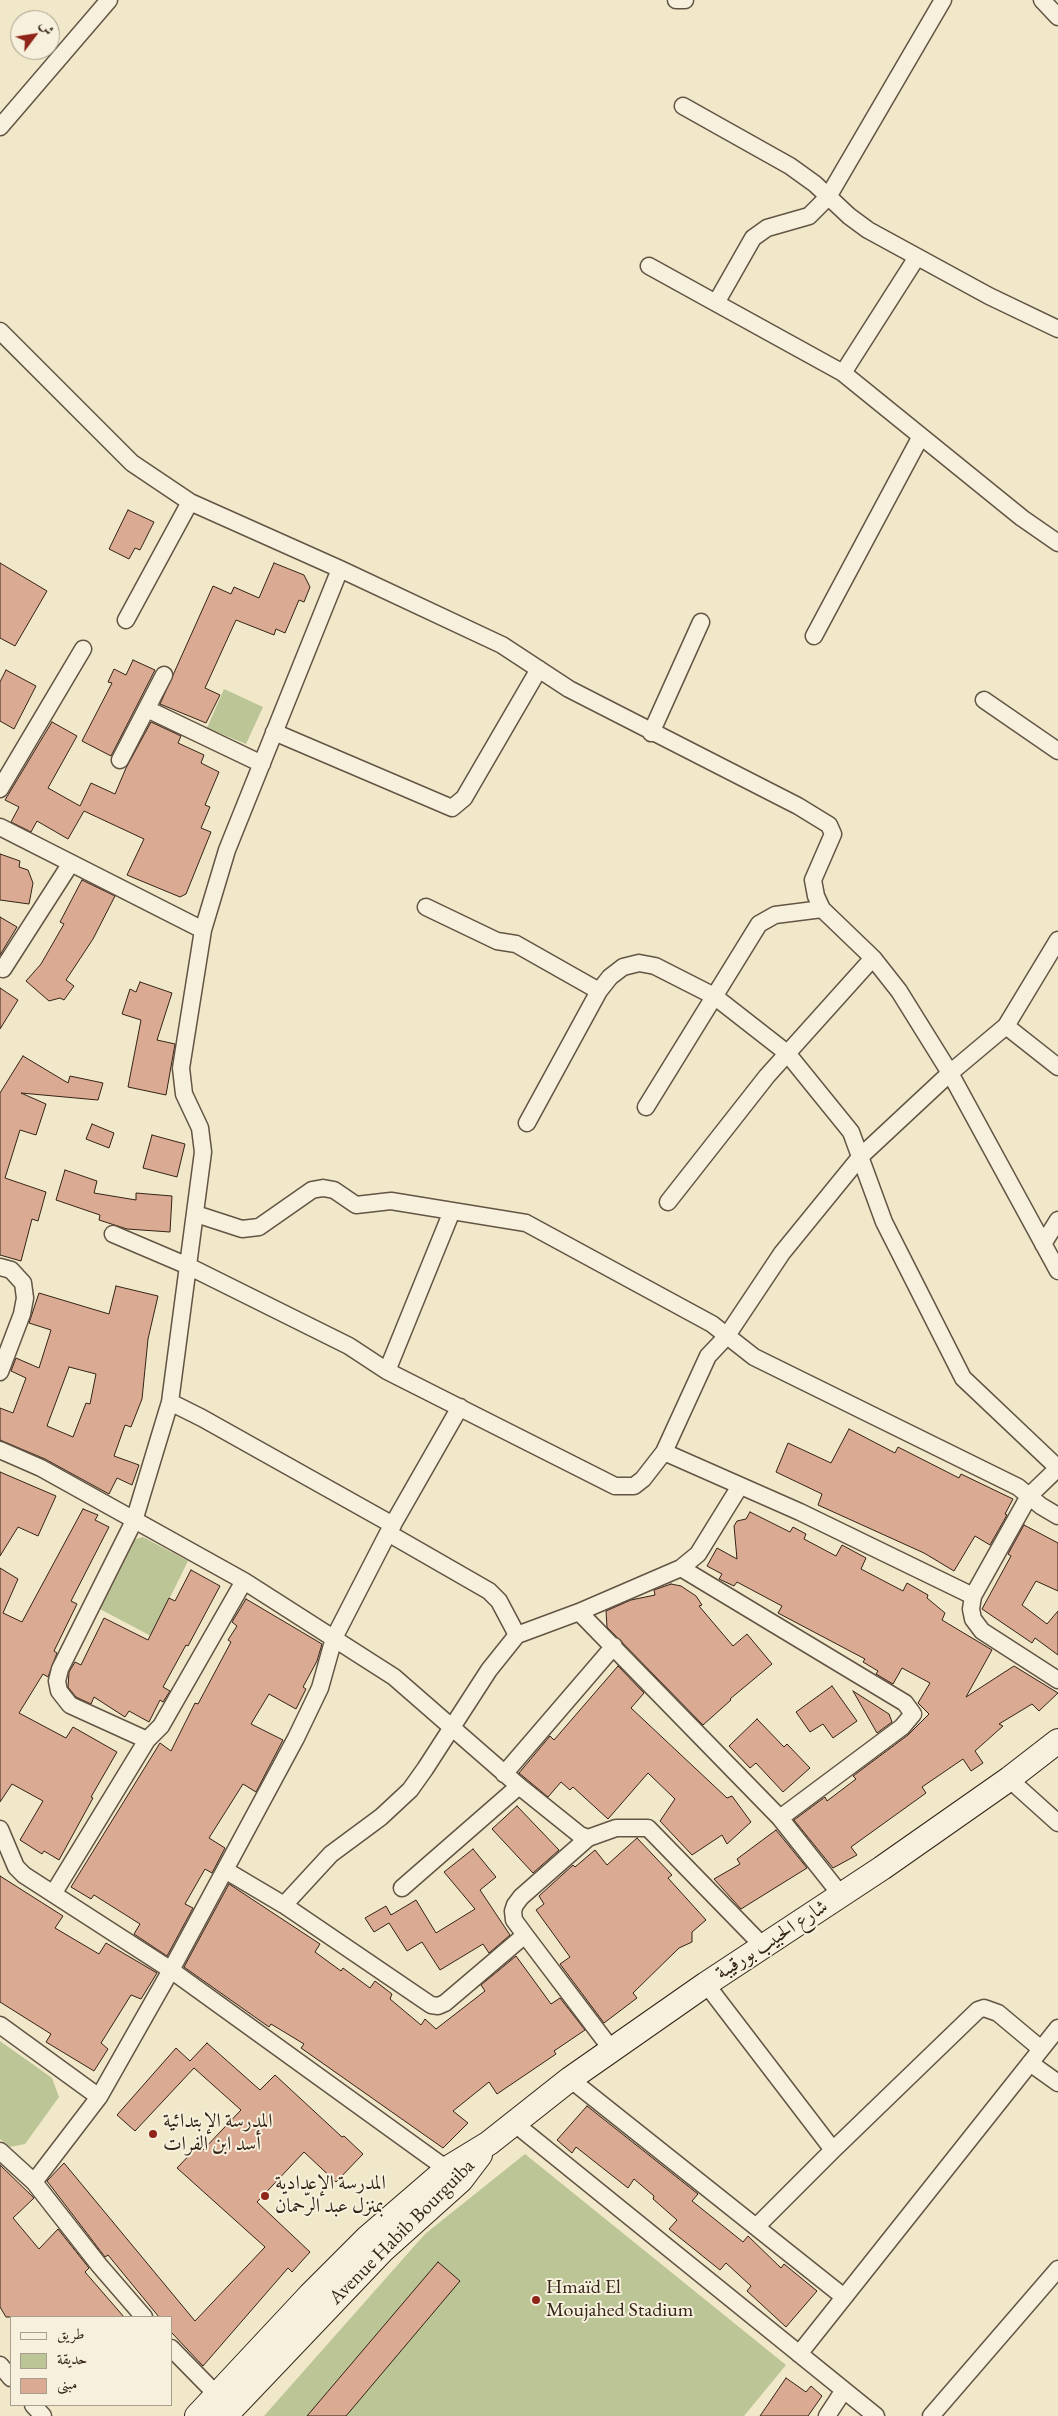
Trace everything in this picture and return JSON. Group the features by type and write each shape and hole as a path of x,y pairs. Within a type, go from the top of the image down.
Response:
{"street":[{"path":"0,127 109,0"},
{"path":"676,0 685,0"},
{"path":"716,303 753,238 766,228 809,216 828,197 943,0"},
{"path":"1042,0 1058,16"},
{"path":"683,106 790,166 868,230 989,296 1058,329"},
{"path":"843,373 917,257"},
{"path":"649,266 843,373 1022,518 1058,543"},
{"path":"0,331 132,463 190,502 340,569 502,645 569,689 798,806 829,825 832,834 812,880 822,909 873,958 899,992 950,1073 1058,1272"},
{"path":"814,636 921,436"},
{"path":"126,620 190,502"},
{"path":"147,1740 70,1705 59,1692 57,1681 60,1669 134,1521 170,1402 203,1152 200,1128 184,1094 181,1068 203,930 227,850 340,569"},
{"path":"651,732 702,622"},
{"path":"0,789 83,649"},
{"path":"274,732 452,808 464,798 539,669"},
{"path":"120,760 164,675"},
{"path":"984,700 1058,751"},
{"path":"147,708 262,764"},
{"path":"0,828 203,930"},
{"path":"3,969 71,863"},
{"path":"426,907 497,941 516,944 599,991"},
{"path":"646,1107 759,924 766,918 775,915 822,909"},
{"path":"113,1234 188,1266 349,1346 388,1371 616,1486 626,1488 634,1486 643,1479 664,1452 708,1356 726,1337 782,1253 861,1156 950,1073 1006,1026 1058,940"},
{"path":"668,1202 767,1076 873,958"},
{"path":"527,1123 599,991 610,977 622,967 639,963 655,966 714,996 787,1054 851,1132 884,1222 963,1378 1058,1468 1029,1496 973,1596 973,1619 982,1631 1058,1680"},
{"path":"1006,1026 1058,1067"},
{"path":"196,1214 242,1229 259,1227 312,1190 323,1188 334,1190 356,1206 391,1201 526,1223 712,1324 726,1337 754,1357 1018,1488 1058,1516"},
{"path":"388,1371 452,1211"},
{"path":"1043,1244 1058,1220"},
{"path":"0,1267 11,1270 23,1283 25,1298 22,1314 0,1372"},
{"path":"170,1402 202,1418 391,1529 489,1591 500,1601 517,1635"},
{"path":"34,2182 99,2098 171,1970 320,1688 334,1638 391,1529 460,1407"},
{"path":"0,1450 41,1468 244,1581 394,1677 453,1727 504,1774 580,1836 588,1838"},
{"path":"664,1452 873,1546 973,1596"},
{"path":"284,1904 330,1854 381,1817 403,1796 425,1769 489,1670 517,1635 579,1612 681,1568 698,1554 740,1486"},
{"path":"681,1568 905,1703 913,1714 902,1727 780,1818"},
{"path":"53,1894 147,1740 161,1726 244,1581"},
{"path":"579,1612 780,1818 841,1895"},
{"path":"504,1774 614,1646"},
{"name":"شارع الحبيب بورقيبة","path":"489,2143 570,2079 706,1984 841,1895 1009,1779 1058,1741"},
{"path":"1009,1779 1058,1822"},
{"path":"402,1888 519,1786"},
{"path":"612,2050 514,1920 515,1905 588,1838 616,1828 648,1828 762,1946"},
{"path":"0,1829 16,1868 171,1970 454,2174"},
{"path":"225,1870 284,1904 425,2002 438,2006 525,1935"},
{"path":"706,1984 833,2150"},
{"path":"756,2227 978,2010 984,2008 998,2013 1041,2049"},
{"path":"0,2025 99,2098"},
{"path":"799,2354 1058,2028"},
{"path":"1030,2063 1058,2083"},
{"path":"570,2079 844,2297"},
{"path":"514,2123 876,2416"},
{"name":"Avenue Habib Bourguiba","path":"197,2416 225,2407 382,2250 454,2174 489,2143"},
{"path":"0,2151 34,2182 99,2265 143,2316"},
{"path":"931,2416 1058,2269"},
{"path":"172,2349 225,2407"},
{"path":"0,2365 10,2377"},
{"path":"827,2416 844,2390"},
{"path":"34,2406 43,2416"}],"green space":[{"path":"224,689 263,707 246,744 207,728"},
{"path":"143,1537 188,1561 151,1636 98,1608 132,1540"},
{"path":"0,2041 52,2078 59,2097 25,2144 10,2147 0,2139"},
{"name":"Hmaïd El Moujahed Stadium","path":"525,2154 786,2365 744,2416 264,2416 425,2234"}],"building":[{"path":"128,510 154,522 140,550 135,548 129,559 109,549"},
{"path":"0,563 47,591 15,646 0,638"},
{"path":"274,563 304,575 310,587 304,602 299,600 285,633 276,629 274,635 236,620 205,688 220,695 206,723 160,704 213,586 231,594 234,587 259,598"},
{"path":"133,660 155,670 111,756 82,741 112,683 108,682 114,669 126,675"},
{"path":"6,670 36,686 14,729 0,721 0,682"},
{"path":"52,722 77,736 48,788 80,806 91,783 115,794 126,768 151,722 181,736 178,743 204,755 201,763 219,772 205,805 210,807 201,828 211,832 186,894 180,897 127,875 144,839 84,811 68,839 37,821 31,832 11,822 19,807 5,800"},
{"path":"0,854 20,861 19,867 28,870 33,883 29,904 0,900"},
{"path":"82,880 115,896 93,939 66,980 74,986 64,1000 60,998 49,1001 26,981 41,964 64,924 60,922"},
{"path":"0,917 17,927 0,955"},
{"path":"140,982 172,993 157,1040 175,1044 166,1095 128,1087 141,1020 122,1014 130,989 136,992"},
{"path":"0,988 18,1000 0,1029"},
{"path":"23,1056 68,1083 70,1076 103,1083 98,1100 21,1093 46,1104 36,1135 20,1130 5,1178 46,1192 38,1221 32,1219 21,1261 0,1255 0,1093"},
{"path":"92,1124 114,1133 109,1148 86,1139"},
{"path":"152,1135 185,1144 177,1177 143,1168"},
{"path":"65,1170 97,1181 94,1193 136,1200 136,1193 172,1196 170,1232 127,1229 99,1220 100,1215 56,1200"},
{"path":"116,1286 158,1296 148,1339 142,1399 131,1427 125,1425 114,1456 139,1465 132,1485 117,1478 109,1494 45,1459 0,1440 0,1408 13,1413 26,1378 11,1371 16,1358 39,1368 51,1330 29,1323 39,1293 109,1314","holes":["69,1367 96,1374 90,1404 86,1403 73,1437 47,1426"]},
{"path":"849,1429 895,1453 898,1447 959,1478 961,1474 1013,1499 1005,1514 1007,1515 990,1545 975,1536 954,1571 924,1553 818,1505 822,1494 776,1472 788,1443 831,1463"},
{"path":"0,1472 56,1496 38,1536 18,1527 0,1556"},
{"path":"83,1509 98,1515 95,1520 109,1527 71,1601 77,1604 54,1651 57,1653 48,1677 43,1674 19,1713 66,1738 73,1727 117,1752 91,1797 93,1798 59,1860 44,1851 42,1854 20,1840 43,1801 12,1784 0,1802 0,1568 18,1579 3,1613 22,1622"},
{"path":"750,1512 790,1532 793,1527 806,1534 804,1539 836,1556 842,1545 866,1558 861,1569 903,1591 907,1583 928,1595 927,1598 945,1613 942,1620 992,1650 966,1697 1014,1666 1058,1693 1039,1711 1032,1704 999,1724 1003,1726 975,1751 983,1763 971,1771 963,1759 922,1787 926,1793 851,1847 857,1855 833,1868 794,1820 825,1797 827,1801 856,1779 853,1776 908,1735 929,1714 918,1703 930,1683 902,1668 893,1684 876,1674 878,1671 863,1662 865,1659 778,1613 782,1606 737,1582 734,1586 719,1579 722,1574 707,1566 717,1548 737,1559 734,1526 737,1521 746,1519"},
{"path":"1024,1525 1058,1543 1058,1591 1036,1581 1022,1605 1047,1624 1058,1611 1058,1655 1035,1638 1032,1643 982,1609 1011,1556 1008,1554"},
{"path":"191,1570 220,1586 188,1646 186,1645 163,1687 170,1691 163,1702 160,1700 149,1722 129,1711 125,1717 94,1697 91,1704 76,1697 68,1687 69,1672 75,1662 81,1665 104,1618 148,1640 169,1598 175,1601"},
{"path":"671,1584 681,1586 696,1596 702,1605 699,1606 733,1646 747,1634 772,1664 730,1699 703,1725 607,1627 606,1611 631,1600 655,1595 654,1590"},
{"path":"246,1599 322,1644 317,1661 303,1687 306,1689 296,1709 269,1694 251,1724 283,1740 256,1792 243,1784 209,1838 225,1848 212,1873 205,1869 185,1904 193,1908 167,1956 134,1934 140,1924 94,1895 91,1899 71,1887 160,1743 171,1751 195,1703 198,1704 231,1642 228,1640 237,1626 232,1622"},
{"path":"618,1666 644,1693 631,1708 727,1798 732,1796 751,1822 727,1844 722,1835 692,1855 660,1821 675,1799 648,1773 608,1819 573,1787 570,1790 561,1782 548,1797 519,1773 550,1736 554,1740"},
{"path":"832,1686 857,1721 833,1738 823,1724 810,1732 796,1712"},
{"path":"853,1691 889,1714 892,1722 877,1733"},
{"path":"757,1719 784,1747 787,1744 810,1768 783,1792 756,1763 750,1768 729,1746"},
{"path":"517,1806 559,1850 533,1873 492,1829"},
{"path":"776,1830 807,1868 741,1909 714,1879 740,1864 737,1859"},
{"path":"637,1838 672,1875 668,1878 706,1920 692,1932 692,1942 679,1948 633,1993 637,1998 604,2023 560,1964 570,1957 536,1910 544,1904 539,1896 573,1865 575,1867 595,1850 607,1865"},
{"path":"473,1849 496,1877 480,1890 510,1935 489,1953 483,1944 440,1970 422,1942 407,1951 389,1923 374,1932 365,1918 386,1906 391,1915 416,1900 436,1933 475,1909 444,1872"},
{"path":"0,1876 63,1916 55,1928 99,1954 106,1943 157,1973 141,1999 131,1995 101,2043 108,2049 94,2071 46,2042 51,2034 0,2002"},
{"path":"229,1884 320,1944 315,1952 341,1971 343,1968 370,1988 375,1981 392,1994 390,1999 421,2025 425,2019 436,2029 485,1991 481,1985 516,1956 551,2004 560,1998 585,2030 554,2051 556,2054 497,2094 489,2082 453,2111 468,2123 443,2148 301,2048 304,2044 271,2024 269,2027 184,1967"},
{"path":"207,2043 260,2090 275,2075 363,2154 336,2182 304,2152 257,2202 310,2252 292,2272 288,2268 203,2366 172,2333 172,2316 158,2316 108,2255 105,2257 47,2181 64,2163 195,2321 265,2247 177,2168 198,2146 203,2150 241,2110 194,2068 135,2131 117,2115 176,2048 190,2061"},
{"path":"587,2106 698,2194 692,2201 743,2242 748,2236 781,2268 784,2264 817,2291 786,2327 747,2291 751,2286 726,2263 720,2270 669,2229 677,2220 634,2179 628,2188 576,2147 572,2153 557,2140"},
{"path":"0,2165 34,2198 13,2218 39,2249 58,2229 89,2268 85,2272 123,2316 6,2317 0,2307"},
{"path":"438,2262 460,2281 346,2416 307,2416"},
{"path":"786,2378 806,2392 811,2386 822,2396 808,2416 760,2416"}],"place":[{"name":"المدرسة الإبتدائية أسد ابن الفرات","path":"153,2134"},
{"name":"المدرسة الإعدادية بمنزل عبد الرّحمان","path":"265,2196"},
{"name":"Hmaïd El Moujahed Stadium","path":"536,2300"}]}
